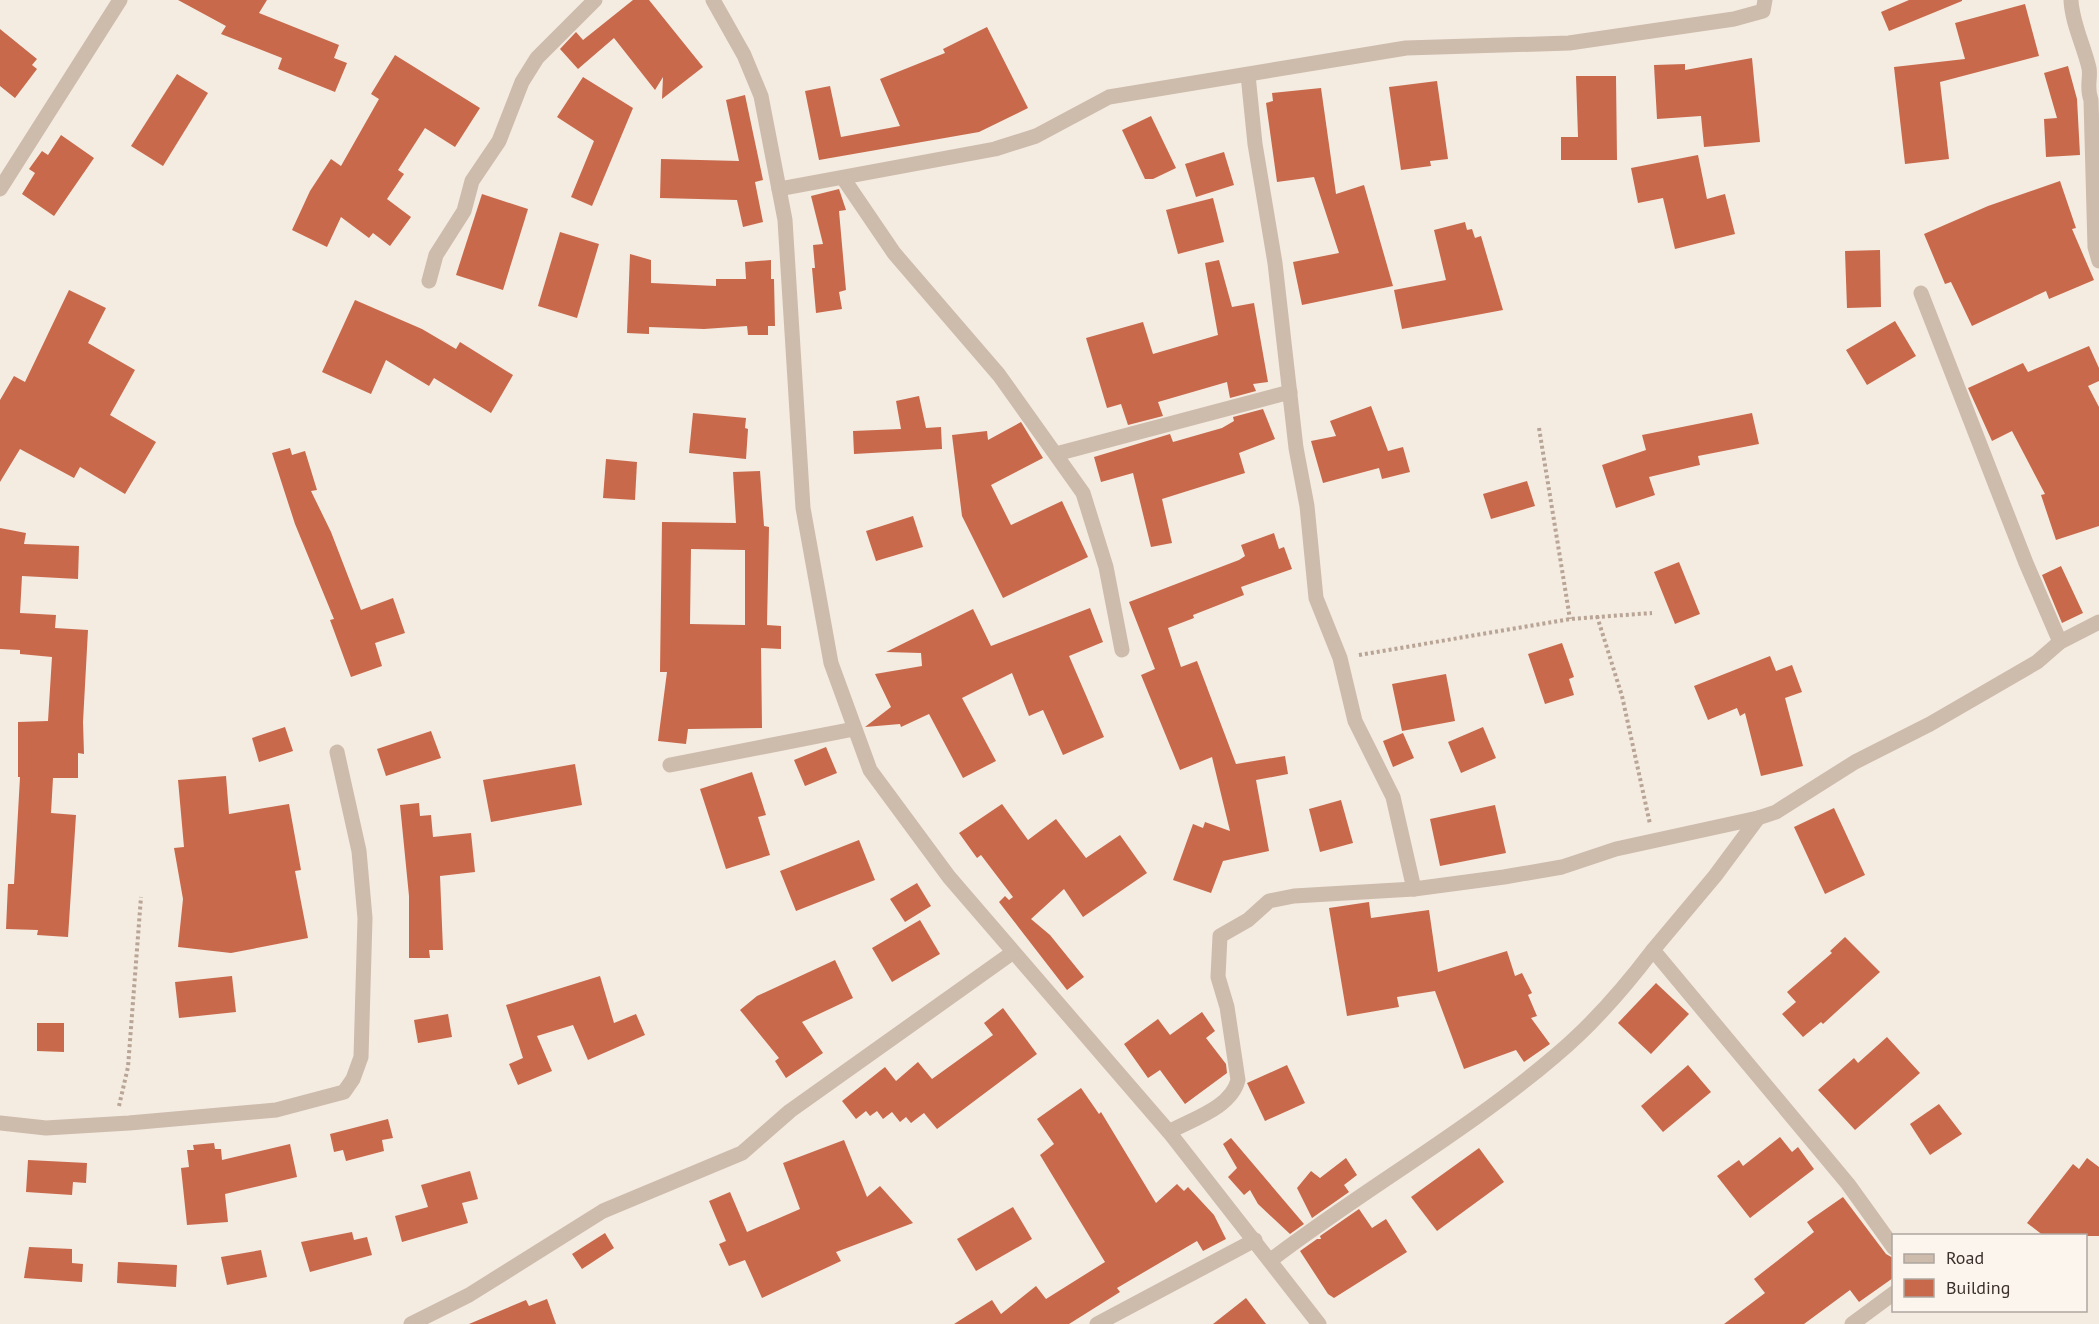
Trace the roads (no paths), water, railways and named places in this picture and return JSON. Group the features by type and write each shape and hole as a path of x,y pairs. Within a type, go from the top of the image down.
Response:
{"street":[{"path":"0,189 120,0"},
{"path":"429,281 436,255 464,211 472,182 499,141 514,97 527,74 537,58 595,0"},
{"path":"713,0 744,55 761,96 785,219 803,508 831,663 870,770 949,877 1012,953 1169,1132 1256,1240 1319,1324"},
{"path":"778,189 994,148 1036,136 1109,97 1406,48 1581,41 1734,19 1763,11 1765,0"},
{"path":"2071,0 2084,57 2090,70 2087,82 2091,100 2095,248 2099,261"},
{"path":"1248,75 1255,144 1275,263 1296,448 1307,506 1316,598 1340,658 1355,721 1393,796 1414,889"},
{"path":"843,178 894,252 999,375 1083,493 1107,567 1122,650"},
{"path":"1921,293 2026,563 2060,642"},
{"path":"1056,454 1290,392"},
{"path":"1169,1132 1226,1101 1236,1089 1238,1080 1227,1008 1218,977 1220,936 1248,920 1269,901 1294,896 1414,889 1562,867 1654,840 1758,818 1776,812 1855,762 1953,711 2037,662 2060,642 2098,624"},
{"path":"670,765 854,729"},
{"path":"0,1123 46,1128 276,1110 344,1092 353,1079 361,1057 365,930 363,878 337,752"},
{"path":"1271,1260 1317,1225 1444,1141 1556,1056 1632,977 1715,876 1758,818"},
{"path":"1653,950 1848,1184 1892,1247"},
{"path":"411,1324 432,1319 603,1212 742,1153 789,1111 1012,953"},
{"path":"1097,1324 1256,1240"},
{"path":"1852,1324 1892,1294"}]}
